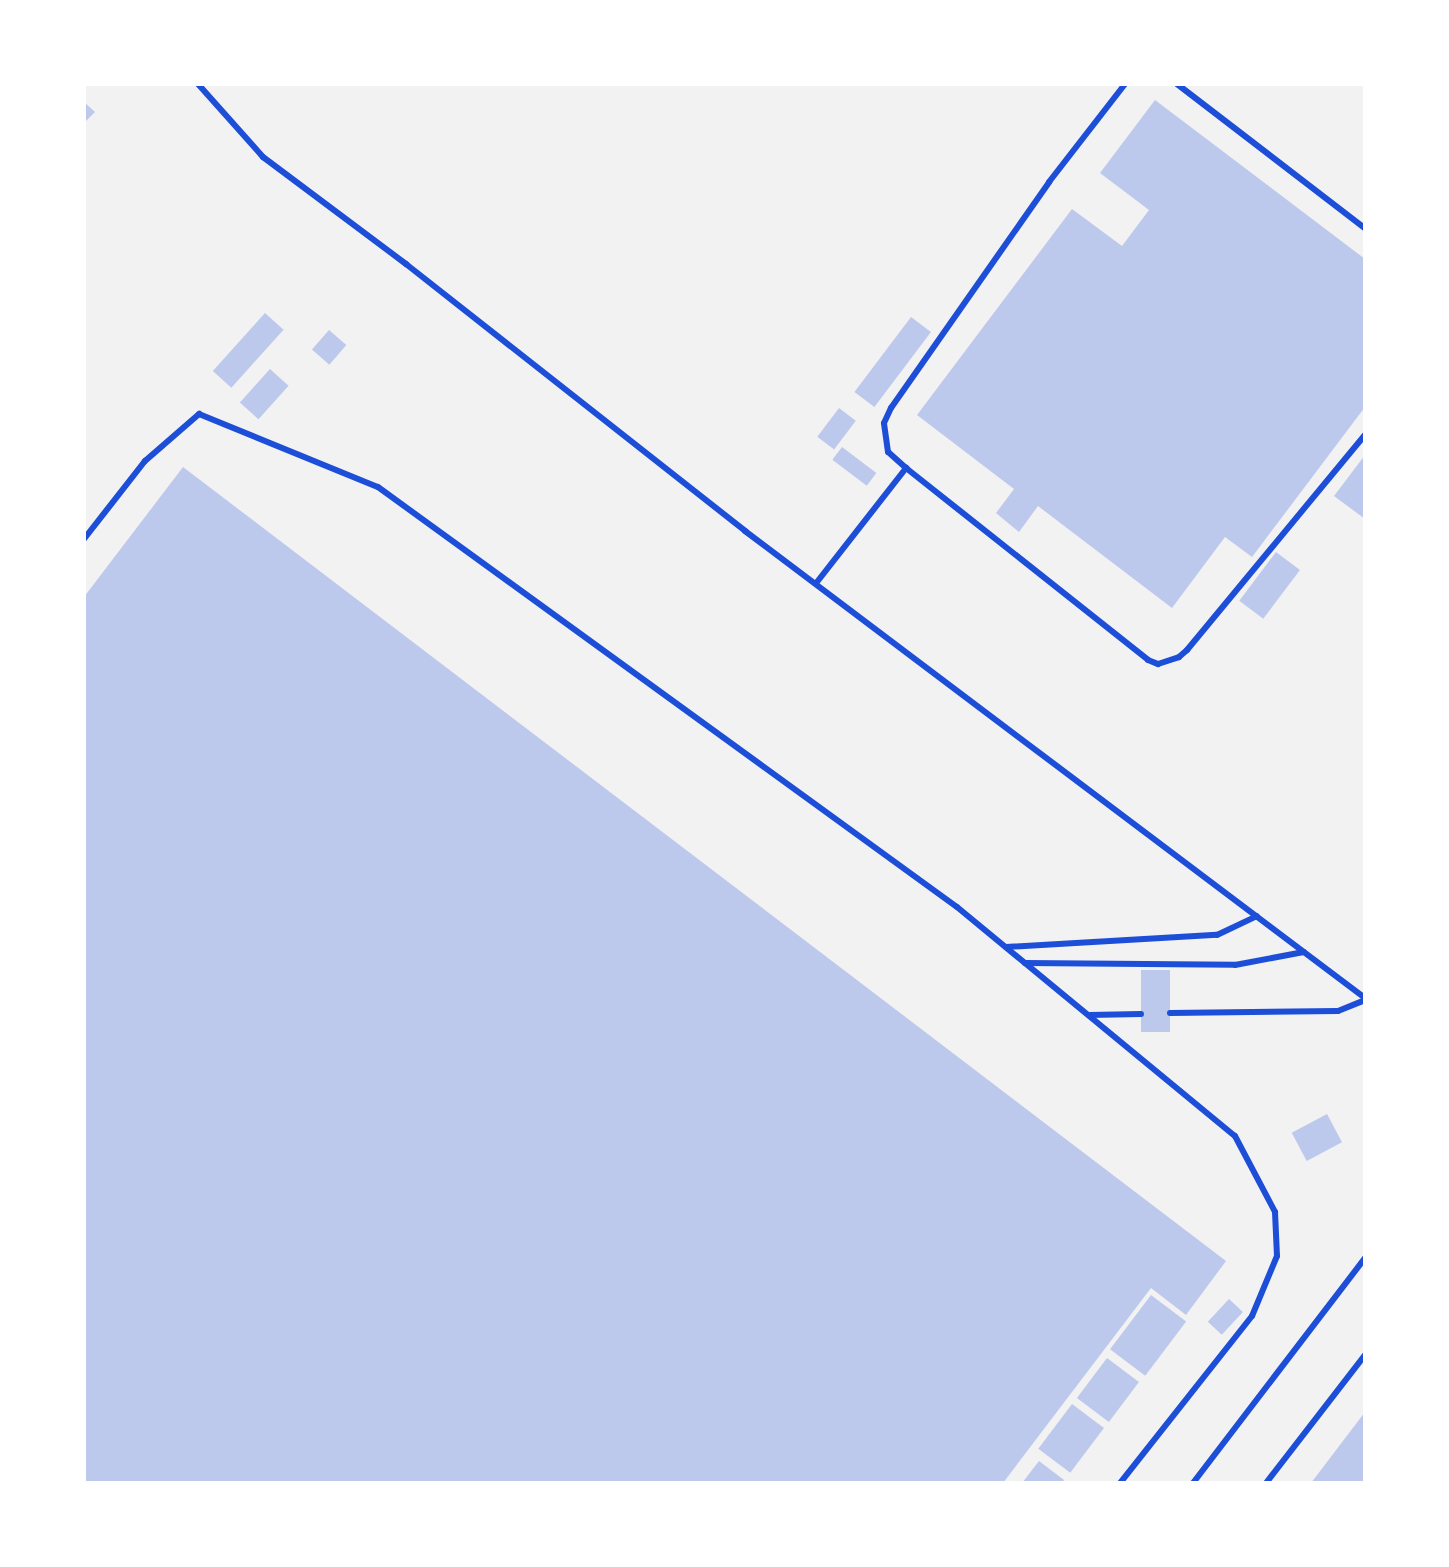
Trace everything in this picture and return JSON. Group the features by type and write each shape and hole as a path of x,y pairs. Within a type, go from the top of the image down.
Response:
{"lane":[{"path":"198,84 263,157 406,264 745,531 817,582 1365,999 1338,1011 1170,1013"},
{"path":"1125,84 1049,182 891,408 884,423 888,452 1148,660 1158,664 1169,662 1187,650 1365,435"},
{"path":"1177,84 1365,228"},
{"path":"84,539 145,461 199,414 378,487 957,907 1235,1136 1275,1212 1277,1256 1252,1316 1120,1483"},
{"path":"817,582 906,468"},
{"path":"1006,947 1217,935 1257,916"},
{"path":"1025,963 1235,965 1304,952"},
{"path":"1089,1015 1141,1014"},
{"path":"1193,1483 1365,1258"},
{"path":"1266,1483 1365,1355"}],"building":[{"path":"1155,100 1365,259 1365,407 1252,557 1225,537 1172,608 1038,506 1019,532 996,513 1014,489 917,415 1072,209 1122,246 1149,210 1100,173"},
{"path":"84,102 95,112 84,123"},
{"path":"265,313 284,330 231,388 213,371"},
{"path":"911,317 931,332 874,407 854,392"},
{"path":"329,330 346,345 329,365 312,350"},
{"path":"270,369 289,386 258,419 240,402"},
{"path":"839,408 856,421 834,449 817,437"},
{"path":"842,447 876,473 867,486 832,460"},
{"path":"1365,455 1365,519 1334,496"},
{"path":"183,467 1226,1261 1186,1315 1151,1288 1003,1483 84,1483 84,597"},
{"path":"1276,552 1300,570 1263,619 1239,601"},
{"path":"1141,970 1170,970 1170,1032 1141,1032"},
{"path":"1327,1114 1342,1142 1307,1161 1292,1133"},
{"path":"1151,1295 1186,1321 1145,1376 1110,1349"},
{"path":"1229,1299 1243,1312 1222,1335 1208,1322"},
{"path":"1107,1358 1139,1382 1109,1422 1077,1398"},
{"path":"1072,1404 1104,1428 1070,1473 1038,1449"},
{"path":"1365,1412 1365,1483 1311,1483"},
{"path":"1039,1461 1064,1480 1062,1483 1022,1483"}]}
